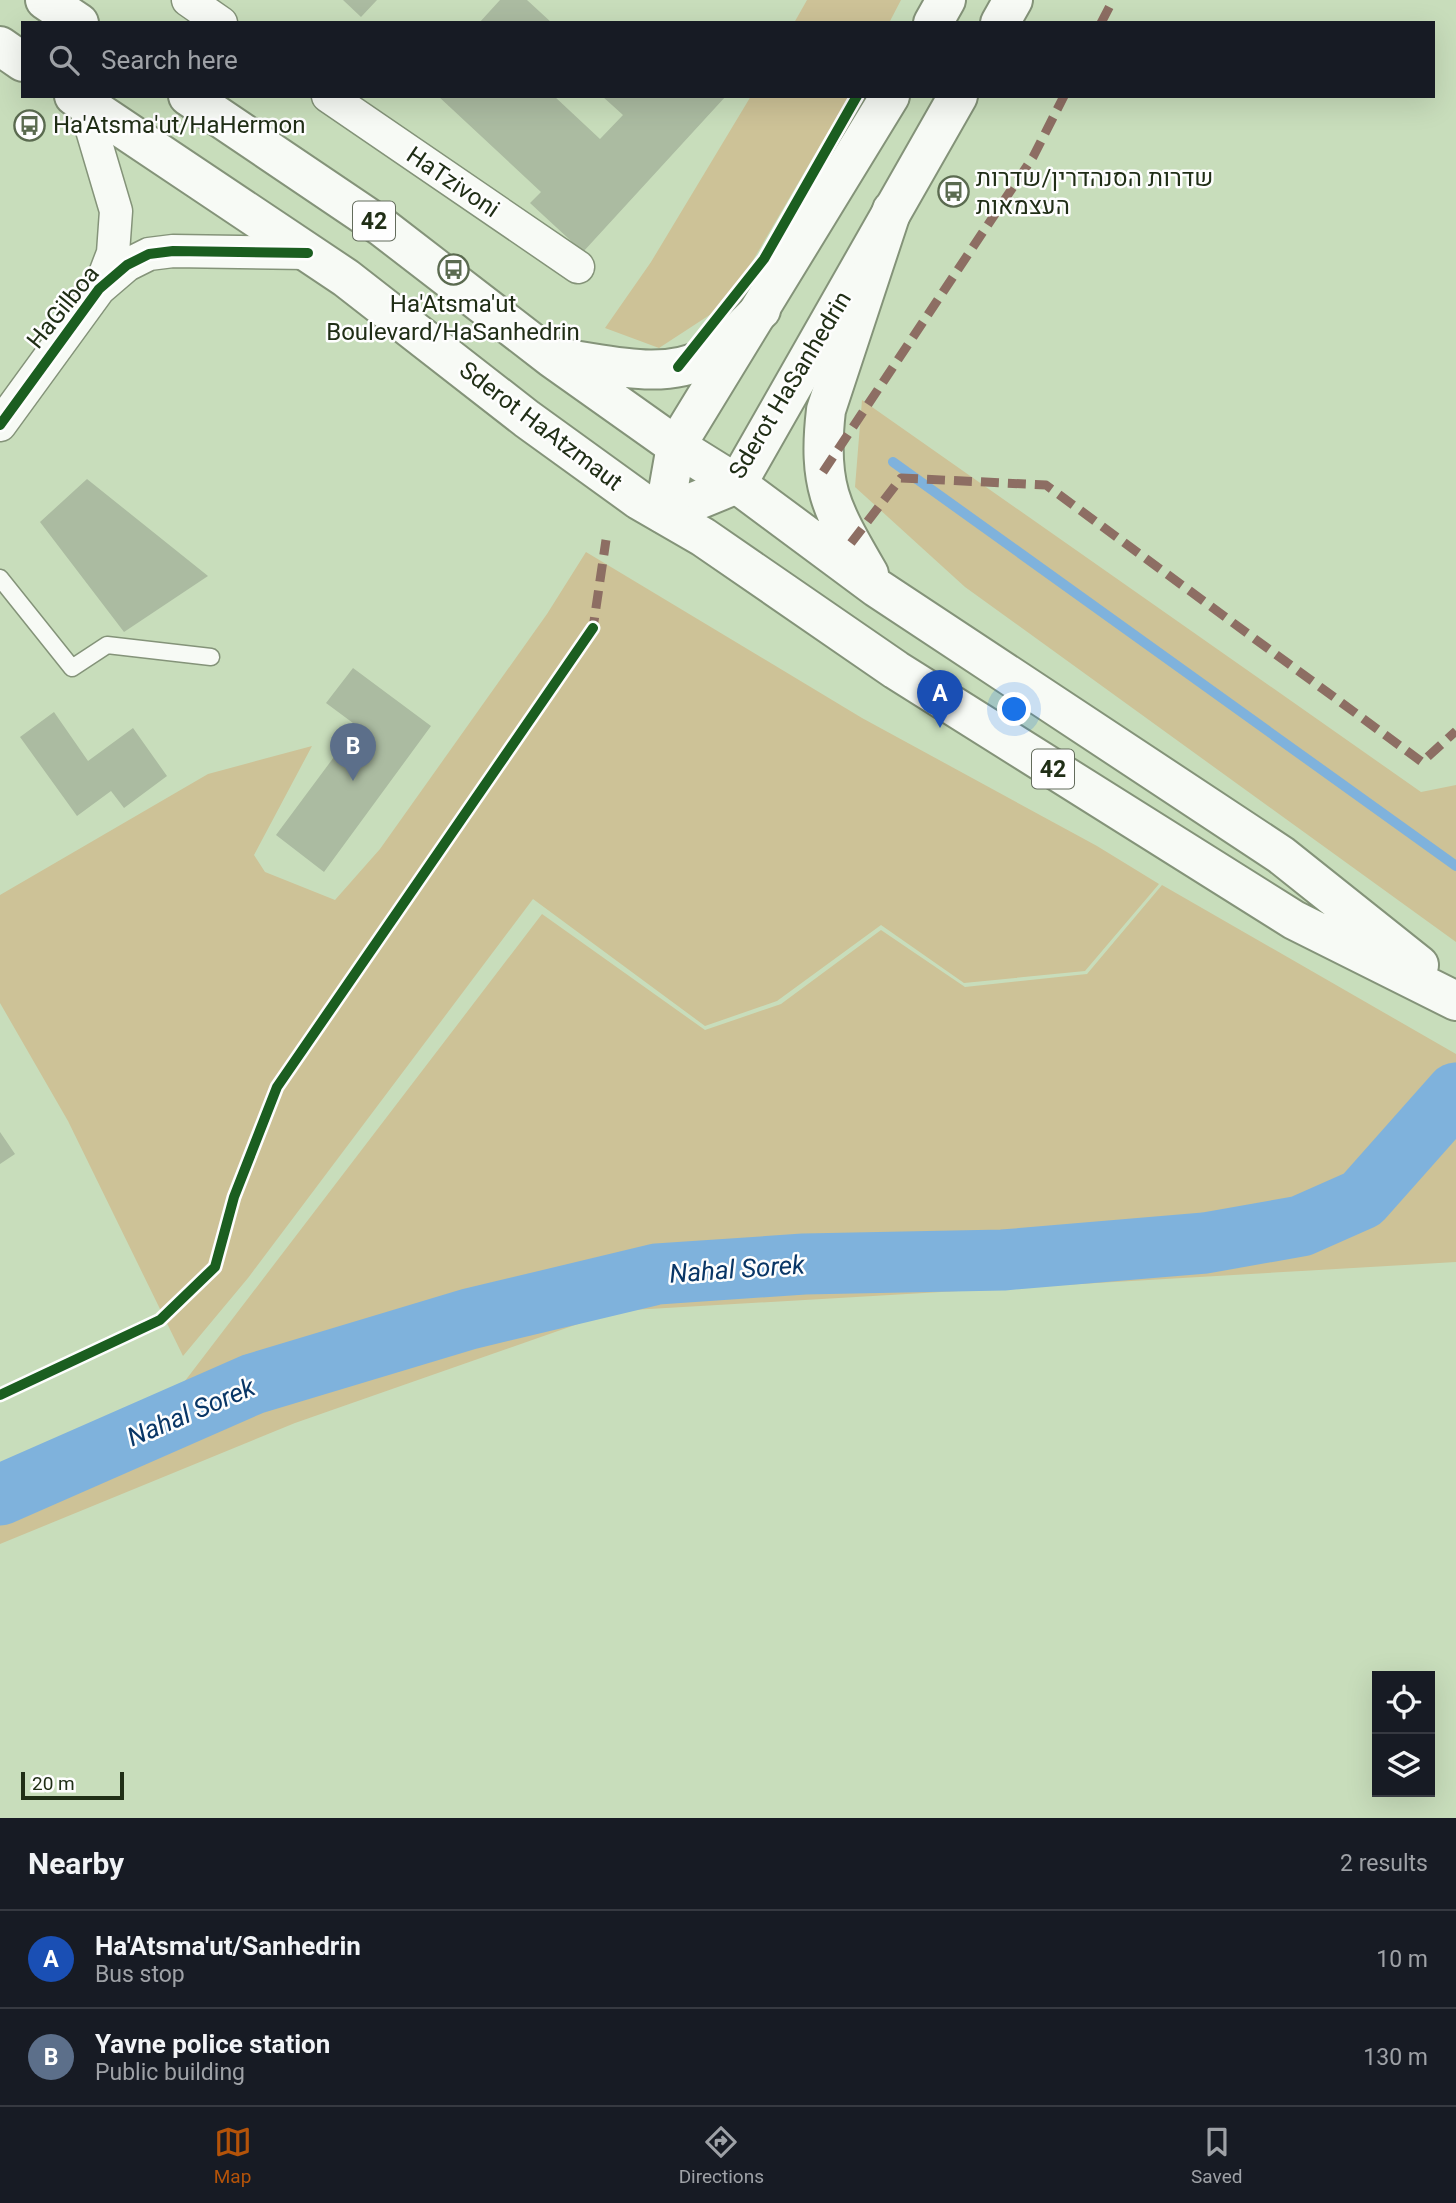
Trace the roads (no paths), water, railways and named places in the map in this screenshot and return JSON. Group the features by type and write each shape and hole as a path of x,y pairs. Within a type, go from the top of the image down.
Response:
{"main road":[{"path":"45,0 76,21"},
{"path":"934,21 946,0"},
{"path":"1001,21 1013,0"},
{"path":"0,47 21,61"},
{"name":"42","path":"191,98 382,227 552,358 676,446 737,484 877,588 1281,855 1456,994"},
{"path":"664,514 676,446 889,98"},
{"name":"Sderot HaSanhedrin","path":"664,514 737,484 957,98"},
{"name":"Sderot HaAtzmaut","path":"79,99 346,278 527,419 664,514"},
{"path":"877,588 832,508 823,472 823,439 826,410 892,210"},
{"path":"552,358 642,370 678,367 709,357 761,310"},
{"name":"42","path":"664,514 703,537 896,670 1294,920 1456,1001"}],"street":[{"path":"188,0 218,21"},
{"name":"HaTzivoni","path":"331,98 578,267"},
{"name":"HaGilboa","path":"79,99 116,211 113,253 99,289"},
{"name":"HaGilboa","path":"0,425 99,289 127,264 149,254 173,251 308,253"}],"lane":[{"path":"0,578 72,668 107,645 211,657"}],"waterway":[{"path":"893,462 1456,866"},
{"name":"Nahal Sorek","path":"0,1495 253,1384 469,1319 657,1274 804,1264 1003,1260 1205,1243 1301,1226 1362,1199 1456,1093"}],"place":[{"name":"Ha'Atsma'ut/HaHermon","path":"30,125"},
{"name":"שדרות הסנהדרין/שדרות העצמאות","path":"953,192"},
{"name":"Ha'Atsma'ut Boulevard/HaSanhedrin","path":"453,270"},
{"name":"Ha'Atsma'ut/Sanhedrin","path":"940,728"},
{"name":"Yavne police station","path":"353,781"}]}
